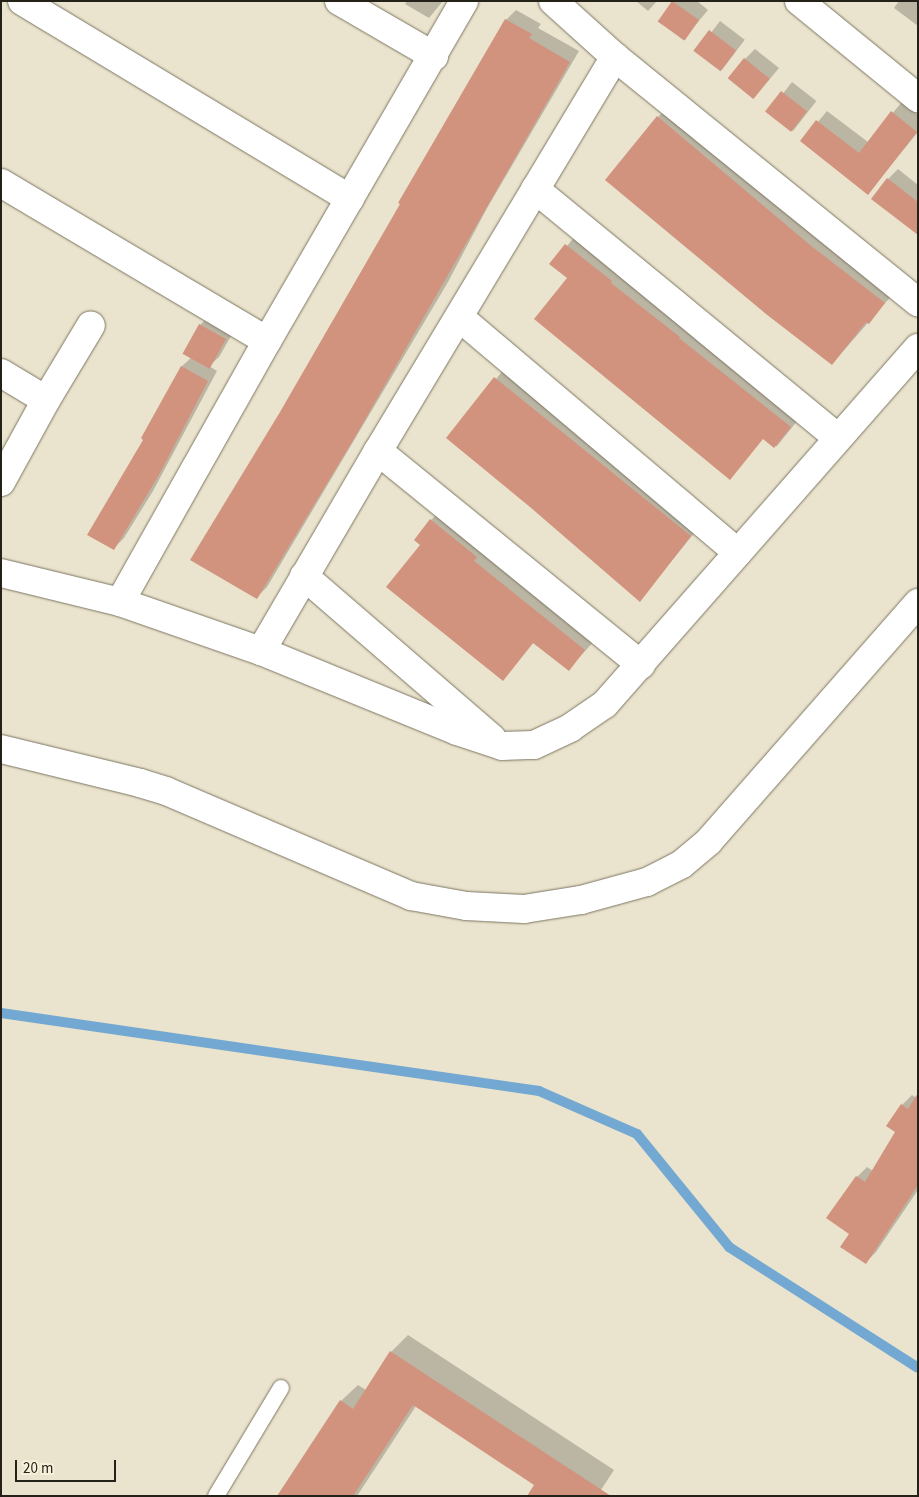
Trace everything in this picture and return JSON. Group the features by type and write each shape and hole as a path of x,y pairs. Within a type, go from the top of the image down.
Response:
{"street":[{"path":"22,1 350,199"},
{"path":"339,1 434,56"},
{"path":"120,602 267,341 434,56 464,1"},
{"path":"553,1 615,57 918,302"},
{"path":"799,1 918,98"},
{"path":"261,651 378,451 615,57"},
{"path":"1,183 267,341"},
{"path":"535,189 838,438"},
{"path":"459,317 738,553"},
{"path":"1,482 46,400 91,325"},
{"path":"1,573 120,602 261,651 457,732 502,746 534,745 570,728 605,704 642,665 918,348"},
{"path":"1,373 46,400"},
{"path":"378,451 642,665"},
{"path":"304,576 502,746"},
{"path":"1,749 140,783 166,792 410,896 475,907 524,909 562,903 647,882 682,864 709,842 918,603"}],"lane":[{"path":"216,1496 281,1388"}],"building":[{"path":"672,1 699,20 685,40 658,21"},
{"path":"505,19 532,34 529,38 570,62 355,437 257,599 190,560 280,412"},
{"path":"709,30 736,50 721,71 693,51"},
{"path":"744,58 770,79 753,99 728,78"},
{"path":"781,91 807,111 791,132 765,111"},
{"path":"891,111 917,132 868,195 800,141 816,120 859,153"},
{"path":"657,116 810,245 885,303 869,324 866,322 832,365 766,314 605,180"},
{"path":"887,178 918,202 918,235 871,199"},
{"path":"565,244 791,427 774,448 763,439 730,480 534,319 567,278 549,264"},
{"path":"199,324 226,339 210,369 183,354"},
{"path":"181,366 208,381 160,473 114,550 87,535 143,440 141,438"},
{"path":"494,377 691,536 640,602 530,507 446,438"},
{"path":"430,519 477,557 474,561 585,650 569,671 533,643 503,681 386,587 420,545 414,540"},
{"path":"918,1093 918,1185 866,1264 840,1247 849,1234 826,1218 856,1176 865,1182 895,1132 886,1126 901,1104 908,1109"},
{"path":"390,1351 611,1496 527,1496 534,1485 413,1405 353,1496 277,1496 340,1400 353,1409"}],"waterway":[{"path":"1,1013 539,1091 637,1134 729,1247 918,1368"}]}
